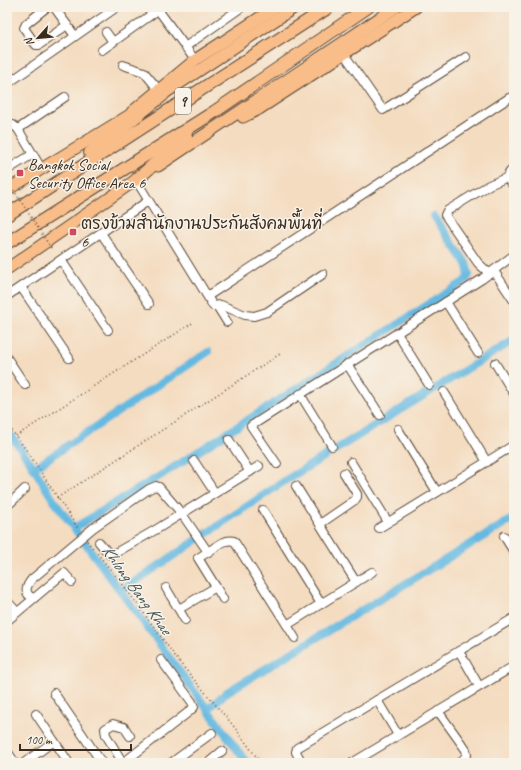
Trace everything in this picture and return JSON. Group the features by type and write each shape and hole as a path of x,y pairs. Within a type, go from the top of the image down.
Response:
{"highway":[{"name":"9","path":"7,215 329,7"},
{"name":"9","path":"7,243 214,112 368,7"},
{"path":"38,195 161,92"},
{"path":"136,180 214,112"}],"main road":[{"path":"161,92 195,60 276,7"},
{"path":"7,190 127,116 161,92 295,7"},
{"path":"7,269 136,180 188,147 396,7"},
{"path":"188,147 259,109 416,7"}],"street":[{"path":"47,7 24,26 36,45 39,45 67,25"},
{"path":"54,7 75,36"},
{"path":"7,84 117,7"},
{"path":"185,47 242,7"},
{"path":"102,50 159,8 195,60"},
{"path":"106,32 113,42"},
{"path":"344,54 383,110 466,57"},
{"path":"124,65 144,72 161,92"},
{"path":"18,129 65,97"},
{"path":"206,294 211,294 503,102 512,97 514,98"},
{"path":"7,127 13,125 18,129 41,168"},
{"path":"7,170 33,154"},
{"path":"514,169 510,172 508,177 489,185 447,211 444,215 478,263 492,272 514,301"},
{"path":"508,177 510,182 514,185"},
{"path":"136,180 212,304 217,306 225,306 245,316 254,316 267,312 323,274"},
{"path":"7,296 148,201"},
{"path":"101,233 149,304"},
{"path":"276,464 251,426 446,302 492,272 514,255"},
{"path":"62,260 108,330"},
{"path":"22,287 69,358"},
{"path":"446,302 478,353"},
{"path":"217,306 227,322"},
{"path":"396,333 429,385"},
{"path":"7,358 25,385"},
{"path":"494,363 514,394"},
{"path":"347,364 380,416"},
{"path":"444,392 486,462"},
{"path":"300,394 332,446"},
{"path":"398,429 437,492"},
{"path":"229,440 250,472"},
{"path":"379,528 514,445"},
{"path":"194,461 215,493"},
{"path":"351,462 388,522"},
{"path":"98,542 105,552 113,554 182,514 259,466"},
{"path":"320,524 355,500 357,497 357,494 344,473"},
{"path":"34,598 27,592 26,586 42,570 93,528 149,489 156,486 159,487 182,514 206,549"},
{"path":"296,486 356,582"},
{"path":"7,506 25,489"},
{"path":"263,510 321,604"},
{"path":"504,536 514,552"},
{"path":"223,599 198,558 206,549 230,540 234,541 295,638"},
{"path":"287,625 372,572"},
{"path":"7,621 64,573 72,582"},
{"path":"179,610 216,587"},
{"path":"166,588 185,620"},
{"path":"7,601 17,612"},
{"path":"302,763 296,752 297,748 514,618"},
{"path":"459,651 479,686"},
{"path":"130,736 124,726 113,724 105,729 106,735 123,763 194,707 192,702 161,660"},
{"path":"352,763 514,666"},
{"path":"54,692 102,763"},
{"path":"377,700 398,736"},
{"path":"438,711 466,750 467,755 460,763"},
{"path":"36,714 69,763"},
{"path":"171,763 212,733"},
{"path":"24,763 54,741"},
{"path":"7,751 15,763"},
{"path":"208,763 222,752"}],"path":[{"path":"7,180 51,248"},
{"path":"16,436 194,322"},
{"path":"57,498 280,354"},
{"path":"7,424 82,534"},
{"path":"87,540 124,586 180,663 232,724 261,763"}],"waterway":[{"path":"74,528 163,474 465,281 469,275 466,263 434,216"},
{"path":"121,591 286,480 514,340"},
{"path":"34,468 208,352"},
{"name":"Khlong Bang Khae","path":"7,430 30,462 54,501 247,763"},
{"path":"208,709 227,692 514,518"}],"place":[{"name":"Bangkok Social Security Office Area 6","path":"20,173"},
{"name":"ตรงข้ามสำนักงานประกันสังคมพื้นที่ 6","path":"73,232"}]}
